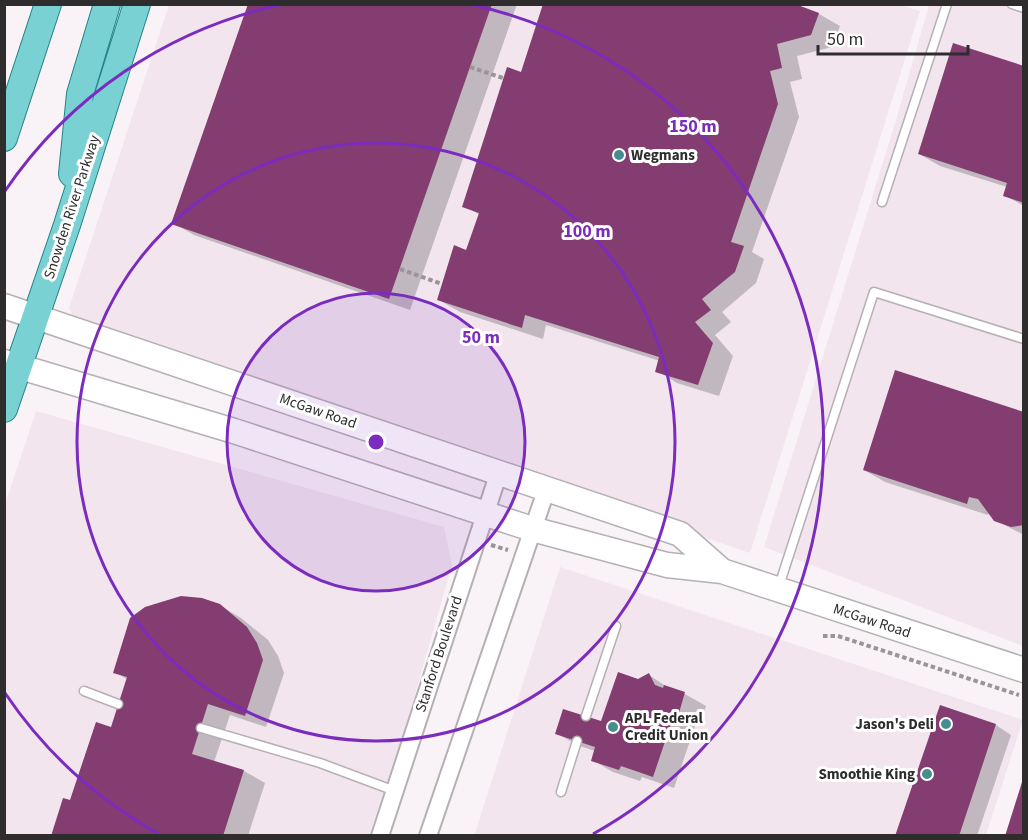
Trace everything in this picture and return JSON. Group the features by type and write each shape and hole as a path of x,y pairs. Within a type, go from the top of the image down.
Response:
{"main road":[{"path":"4,138 48,4"},
{"path":"67,225 80,94 107,4"},
{"name":"Snowden River Parkway","path":"4,409 12,364 36,316 138,4"}],"street":[{"name":"McGaw Road","path":"4,306 680,534 722,571"},
{"name":"McGaw Road","path":"12,364 234,431 532,529 667,565 722,571 1023,670"},
{"name":"Stanford Boulevard","path":"380,836 499,472"},
{"path":"428,836 547,489"}],"lane":[{"path":"882,202 947,4"},
{"path":"1012,4 1023,8"},
{"path":"778,590 874,292 1023,339"},
{"path":"586,716 616,626"},
{"path":"84,692 118,704"},
{"path":"201,728 320,763 395,790"},
{"path":"561,792 577,741"}],"path":[{"path":"470,67 503,78"},
{"path":"400,269 442,284"},
{"path":"491,545 508,550"},
{"path":"823,636 838,636 1019,695"}],"shaded area":[{"path":"896,4 920,11 750,553 76,322 69,308 169,5"},
{"path":"929,5 1023,5 1023,646 764,547 896,120"},
{"path":"36,411 444,527 452,565 406,726 369,835 5,836 5,504"},
{"path":"560,567 1023,720 986,835 474,836"}],"building":[{"path":"248,4 492,4 389,299 171,224"},
{"name":"Wegmans","path":"543,4 795,4 819,13 811,35 777,44 782,68 770,71 778,104 731,242 744,246 735,272 702,299 711,310 695,322 713,343 698,385 655,372 659,357 525,315 522,328 437,300 454,245 466,250 479,213 462,207 507,67 521,72"},
{"path":"953,43 1024,66 1024,203 1003,196 1007,183 918,154"},
{"path":"895,370 1024,412 1024,525 1011,527 994,521 978,499 969,497 967,504 863,470"},
{"path":"181,596 202,598 220,604 247,627 257,643 263,660 245,716 208,704 192,754 244,770 223,836 51,836 63,798 70,800 96,722 111,727 127,677 113,673 130,618 145,607"},
{"name":"APL Federal Credit Union","path":"618,672 638,679 649,673 655,685 663,688 664,685 685,692 679,713 675,712 653,777 621,766 619,770 591,761 595,747 555,734 563,709 601,721"},
{"path":"940,705 996,724 959,836 895,836"},
{"path":"1023,779 1024,836 1005,836"}],"place":[{"name":"Wegmans","path":"619,155"},
{"name":"Jason's Deli","path":"946,724"},
{"name":"APL Federal Credit Union","path":"613,727"},
{"name":"Smoothie King","path":"927,774"}]}
